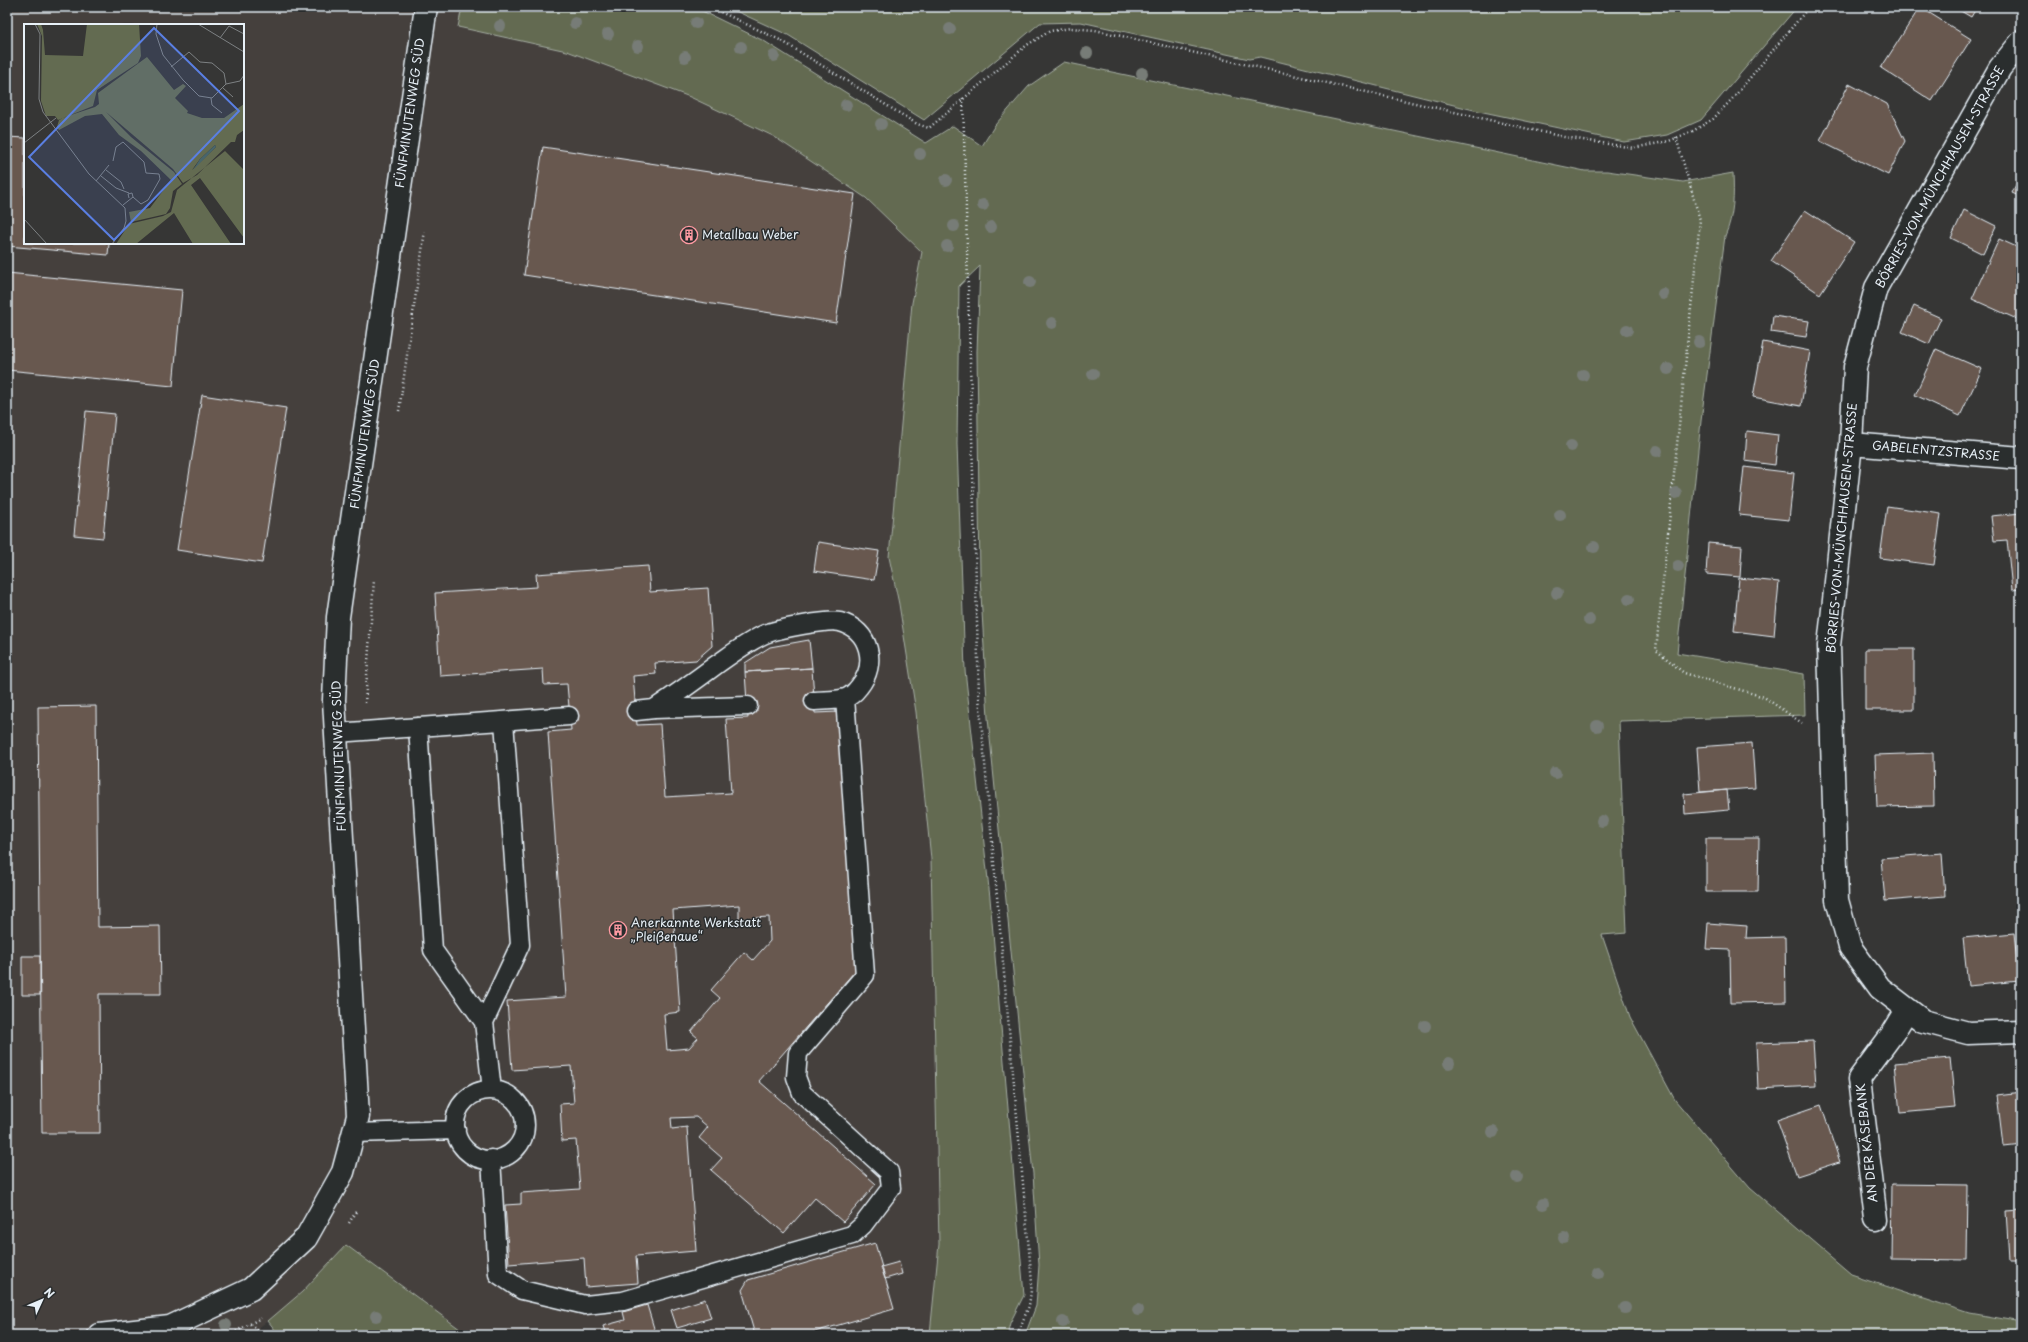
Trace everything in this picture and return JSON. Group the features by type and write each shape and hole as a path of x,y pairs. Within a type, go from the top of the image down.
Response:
{"street":[{"name":"FÜNFMINUTENWEG SÜD","path":"99,1335 170,1327 251,1289 306,1238 343,1172 354,1133 358,1116 334,700 338,618 426,7"},
{"name":"BÖRRIES-VON-MÜNCHHAUSEN-STRASSE","path":"2021,42 2000,68 1876,288 1855,366 1851,444 1829,646 1837,900 1850,947 1880,988 1923,1021 1968,1033 2021,1031"},
{"name":"GABELENTZSTRASSE","path":"1851,444 2021,458"},
{"name":"AN DER KÄSEBANK","path":"1876,1219 1859,1079 1893,1033 1907,1010"}],"lane":[{"path":"654,709 748,642 767,634 827,621 839,621 850,626 859,633 866,643 870,654 870,668 865,680 857,690 845,698 814,701"},
{"path":"491,1160 498,1274 522,1290 585,1305 623,1301 852,1235 863,1225 887,1194 891,1188 889,1172 802,1093 796,1078 798,1053 865,975 845,698"},
{"path":"636,711 748,706"},
{"path":"336,733 569,716"},
{"path":"484,1022 520,945 504,721"},
{"path":"418,727 433,950 484,1022 492,1090"},
{"path":"492,1090 506,1094 516,1102 523,1114 524,1127 521,1140 513,1151 502,1158 491,1160 469,1153 460,1142 456,1130 456,1116 462,1104 479,1092 492,1090"},
{"path":"354,1133 456,1130"}],"path":[{"path":"710,7 782,41 916,124 929,128 1027,45 1050,31 1071,28 1095,30 1564,137 1634,148 1676,138 1693,131 1713,119 1734,97 1809,7"},
{"path":"963,98 979,697 1032,1282 1029,1306 1018,1335"},
{"path":"1676,138 1700,220 1656,650 1684,673 1764,698 1832,743"},
{"path":"398,416 425,228"},
{"path":"366,731 365,701 374,579"},
{"path":"345,1229 357,1209"},
{"path":"230,1335 263,1317"},
{"path":"251,1324 264,1335"}],"shaded area":[{"path":"7,7 462,7 458,27 567,51 690,97 773,136 866,198 922,252 912,303 889,557 899,604 916,712 931,859 939,1244 930,1335 468,1335 346,1245 302,1292 268,1321 247,1335 7,1335"}],"green space":[{"path":"462,7 694,7 764,41 926,143 953,126 982,146 995,125 1029,86 1064,62 1585,171 1607,171 1683,182 1733,173 1733,205 1725,236 1701,421 1677,653 1804,674 1805,715 1619,721 1627,933 1602,935 1630,1017 1675,1100 1750,1188 1851,1274 1970,1313 2021,1322 2021,1335 1025,1335 1036,1306 1039,1265 1033,1174 988,718 980,576 977,352 980,266 959,286 957,444 965,670 990,898 1024,1295 1010,1323 1007,1335 928,1335 930,1334 939,1244 931,859 916,712 899,604 889,557 912,303 922,252 866,198 773,136 690,97 567,51 458,27"},
{"path":"727,7 1797,7 1701,120 1667,135 1624,142 1474,110 1260,57 1249,59 1081,22 1040,23 924,120 788,35"},
{"path":"346,1245 468,1335 279,1335 268,1321 302,1292"}],"building":[{"path":"1920,7 1971,39 1932,101 1881,68"},
{"path":"1954,7 1977,7 1971,17"},
{"path":"1849,84 1887,104 1905,141 1888,175 1820,141"},
{"path":"7,137 24,138 24,244 109,244 108,255 7,246"},
{"name":"Metallbau Weber","path":"543,147 855,194 836,323 524,275"},
{"path":"2021,174 2021,197 2012,193"},
{"path":"1805,210 1854,242 1820,294 1771,261"},
{"path":"1964,210 1996,226 1983,254 1951,238"},
{"path":"1999,239 2021,249 2021,316 2019,320 1972,299"},
{"path":"7,273 182,290 173,386 7,370"},
{"path":"1914,306 1941,318 1929,344 1902,332"},
{"path":"1773,316 1809,321 1806,337 1771,332"},
{"path":"1763,342 1810,351 1801,406 1753,397"},
{"path":"1936,349 1982,369 1960,416 1915,395"},
{"path":"202,395 286,408 262,563 177,550"},
{"path":"86,411 115,414 103,538 74,535"},
{"path":"1747,431 1778,435 1775,465 1745,461"},
{"path":"1744,467 1794,473 1789,520 1739,515"},
{"path":"1887,506 1941,514 1934,565 1880,558"},
{"path":"2021,513 2021,589 2012,590 2007,540 1994,541 1991,516"},
{"path":"818,542 879,551 874,580 814,571"},
{"path":"1708,543 1742,546 1740,577 1706,574"},
{"name":"Anerkannte Werkstatt „Pleißenaue“","path":"648,566 650,592 708,588 712,646 696,660 655,663 656,674 633,676 637,725 660,724 665,797 731,793 726,719 748,718 745,672 812,668 815,713 838,712 856,970 759,1081 876,1184 843,1222 815,1198 784,1233 711,1170 722,1158 699,1138 708,1127 696,1117 671,1118 672,1129 687,1127 696,1251 636,1256 638,1283 586,1287 584,1258 509,1264 505,1205 521,1204 521,1193 580,1189 576,1140 562,1141 560,1104 574,1103 571,1066 512,1070 507,1001 566,997 548,732 571,730 567,684 544,685 543,669 440,676 435,593 537,587 536,574","holes":["739,905 739,919 769,917 770,941 753,960 744,952 711,990 720,998 691,1032 698,1038 689,1048 667,1050 664,1014 680,1012 673,910"]},
{"path":"1739,578 1779,582 1774,636 1734,631"},
{"path":"809,640 812,668 745,672 745,663 770,647"},
{"path":"1865,649 1914,649 1914,710 1865,710"},
{"path":"96,706 98,927 160,926 161,994 99,994 100,1133 42,1133 38,707"},
{"path":"1752,743 1755,788 1700,792 1697,747"},
{"path":"1933,753 1934,806 1877,807 1875,755"},
{"path":"1727,790 1729,810 1685,814 1684,794"},
{"path":"1706,838 1759,838 1758,892 1706,892"},
{"path":"1942,853 1945,896 1885,901 1881,858"},
{"path":"1708,923 1747,926 1746,938 1785,937 1786,1002 1731,1003 1730,950 1706,949"},
{"path":"2014,933 2019,981 1968,986 1963,938"},
{"path":"22,956 40,956 40,995 22,995"},
{"path":"1813,1041 1816,1086 1758,1089 1756,1043"},
{"path":"1950,1058 1955,1108 1900,1113 1895,1063"},
{"path":"2021,1092 2021,1143 2003,1145 1997,1095"},
{"path":"1821,1105 1840,1162 1797,1176 1777,1120"},
{"path":"1892,1184 1967,1185 1966,1260 1891,1259"},
{"path":"2021,1211 2021,1259 2010,1259 2007,1212"},
{"path":"875,1243 894,1309 804,1335 755,1335 742,1290 748,1280"},
{"path":"899,1262 902,1274 885,1279 881,1267"},
{"path":"705,1299 711,1318 677,1328 671,1310"},
{"path":"647,1305 656,1335 606,1335 603,1326 625,1320 623,1312"}],"place":[{"name":"Metallbau Weber","path":"689,235"},
{"name":"Anerkannte Werkstatt „Pleißenaue“","path":"618,930"}]}
